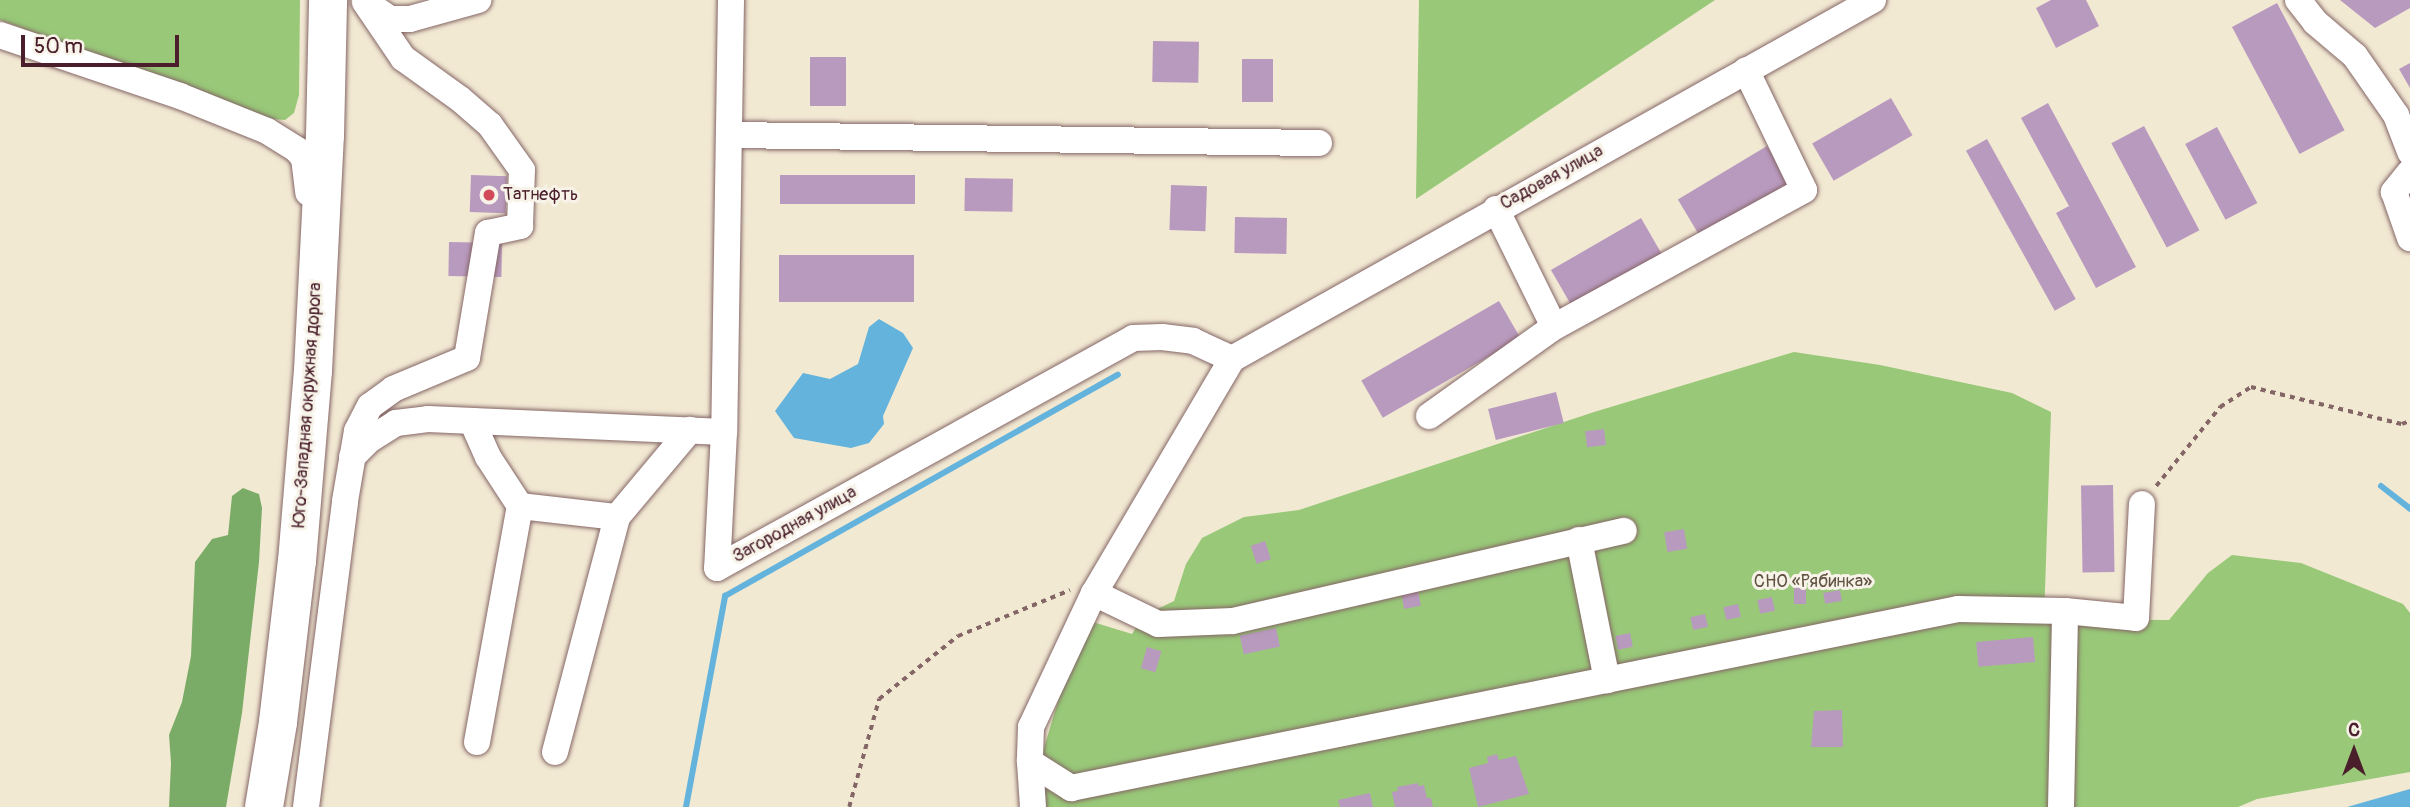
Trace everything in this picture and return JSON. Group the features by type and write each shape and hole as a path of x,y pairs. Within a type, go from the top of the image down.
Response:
{"highway":[{"name":"Юго-Западная окружная дорога","path":"264,807 278,722 297,561 313,371 328,0"},
{"name":"Юго-Западная окружная дорога","path":"289,807 311,634 334,386 360,1"}],"street":[{"path":"360,1 390,19 410,19 478,0"},
{"name":"Загородная улица","path":"730,0 724,432 717,568 1133,338 1162,337 1193,341 1231,359"},
{"name":"Садовая улица","path":"1231,359 1873,0"},
{"path":"2298,0 2315,22 2355,57 2396,115 2410,152"},
{"path":"306,807 357,431 370,406 393,389 467,358 488,233 520,226 522,170 491,125 403,58 360,1"},
{"path":"0,35 180,96 283,140 297,150 307,168 310,218 319,259"},
{"path":"1429,416 1554,327 1804,190 1746,70"},
{"path":"729,135 1319,143"},
{"path":"2410,172 2394,192 2410,238"},
{"path":"1496,209 1554,327"},
{"path":"1033,807 1031,727 1098,585 1231,359"},
{"path":"352,457 369,440 396,423 428,419 724,432"},
{"path":"472,421 488,457 520,506 477,743"},
{"path":"555,752 617,517 690,430"},
{"path":"1030,762 1071,788 1958,609 2065,611 2136,618 2142,504"},
{"path":"520,506 617,517"},
{"path":"1098,585 1158,624 1233,621 1625,531"},
{"path":"1578,540 1607,680"},
{"path":"2061,807 2065,611"}],"path":[{"path":"2142,504 2220,407 2251,387 2402,424 2410,421"},
{"path":"849,807 879,699 958,636 1098,585"}],"green space":[{"path":"0,0 300,0 299,95 294,113 285,120 273,119 0,20"},
{"path":"1419,0 1715,0 1416,199"},
{"name":"СНО «Рябинка»","path":"1794,352 1880,365 2012,393 2051,412 2044,619 2169,620 2208,573 2232,555 2301,563 2403,604 2410,613 2410,772 2257,799 2238,807 1026,807 1083,619 1132,634 1143,616 1174,601 1186,564 1202,538 1244,517 1299,510 1594,412"},
{"path":"243,488 259,494 262,508 259,562 242,713 226,807 169,807 169,735 182,702 191,656 195,562 212,539 228,535 232,496"}],"water":[{"path":"879,319 903,333 913,348 883,416 884,424 869,443 851,448 794,438 775,411 803,373 830,379 858,364 869,327"},
{"path":"2410,789 2410,807 2347,807"}],"building":[{"path":"2051,0 2086,0 2099,26 2056,48 2036,8"},
{"path":"2340,0 2410,0 2410,8 2375,28"},
{"path":"2277,3 2345,130 2300,154 2232,27"},
{"path":"1153,41 1199,42 1198,83 1152,82"},
{"path":"810,57 846,57 846,106 810,106"},
{"path":"1242,59 1273,59 1273,102 1242,102"},
{"path":"2410,63 2410,88 2399,69"},
{"path":"1891,98 1912,135 1834,181 1812,144"},
{"path":"2048,103 2136,267 2096,288 2056,213 2069,206 2021,118"},
{"path":"2144,126 2199,230 2167,248 2111,143"},
{"path":"2217,127 2257,203 2226,220 2185,144"},
{"path":"1987,139 2076,299 2055,311 1966,151"},
{"path":"1767,146 1789,183 1700,236 1678,200"},
{"path":"471,175 507,176 506,213 470,212"},
{"path":"780,175 915,175 915,204 780,204"},
{"path":"965,178 1013,179 1012,212 964,211"},
{"path":"1171,185 1207,186 1205,231 1169,230"},
{"path":"1235,217 1287,218 1286,254 1234,253"},
{"path":"1641,218 1663,256 1573,308 1551,270"},
{"path":"449,242 502,243 501,277 448,276"},
{"path":"779,255 914,255 914,302 779,302"},
{"path":"1499,301 1520,338 1383,418 1361,380"},
{"path":"1556,392 1564,423 1496,440 1488,409"},
{"path":"1604,429 1606,445 1587,447 1585,431"},
{"path":"2113,485 2115,572 2083,573 2081,486"},
{"path":"1684,529 1687,549 1667,552 1664,532"},
{"path":"1265,541 1271,559 1257,564 1251,546"},
{"path":"1794,587 1806,587 1806,604 1794,604"},
{"path":"1840,590 1842,601 1825,604 1823,593"},
{"path":"1418,591 1421,606 1404,609 1401,594"},
{"path":"1772,597 1775,611 1760,614 1757,600"},
{"path":"1738,604 1741,617 1726,620 1723,607"},
{"path":"1705,614 1708,627 1693,630 1690,617"},
{"path":"1276,628 1280,647 1244,654 1240,636"},
{"path":"1630,633 1633,647 1618,650 1615,636"},
{"path":"2033,637 2035,662 1978,667 1976,642"},
{"path":"1147,647 1161,651 1155,672 1141,668"},
{"path":"1842,710 1843,747 1811,747 1814,711"},
{"path":"1497,754 1499,760 1516,756 1529,794 1478,807 1469,768 1488,763 1487,757"},
{"path":"1418,783 1418,786 1424,785 1427,798 1431,798 1433,807 1395,807 1392,792 1398,791 1397,787"},
{"path":"1370,793 1373,807 1340,807 1338,800"}],"waterway":[{"path":"686,807 725,596 1118,375"},
{"path":"2381,486 2410,509"}],"place":[{"name":"Татнефть","path":"489,195"}]}
